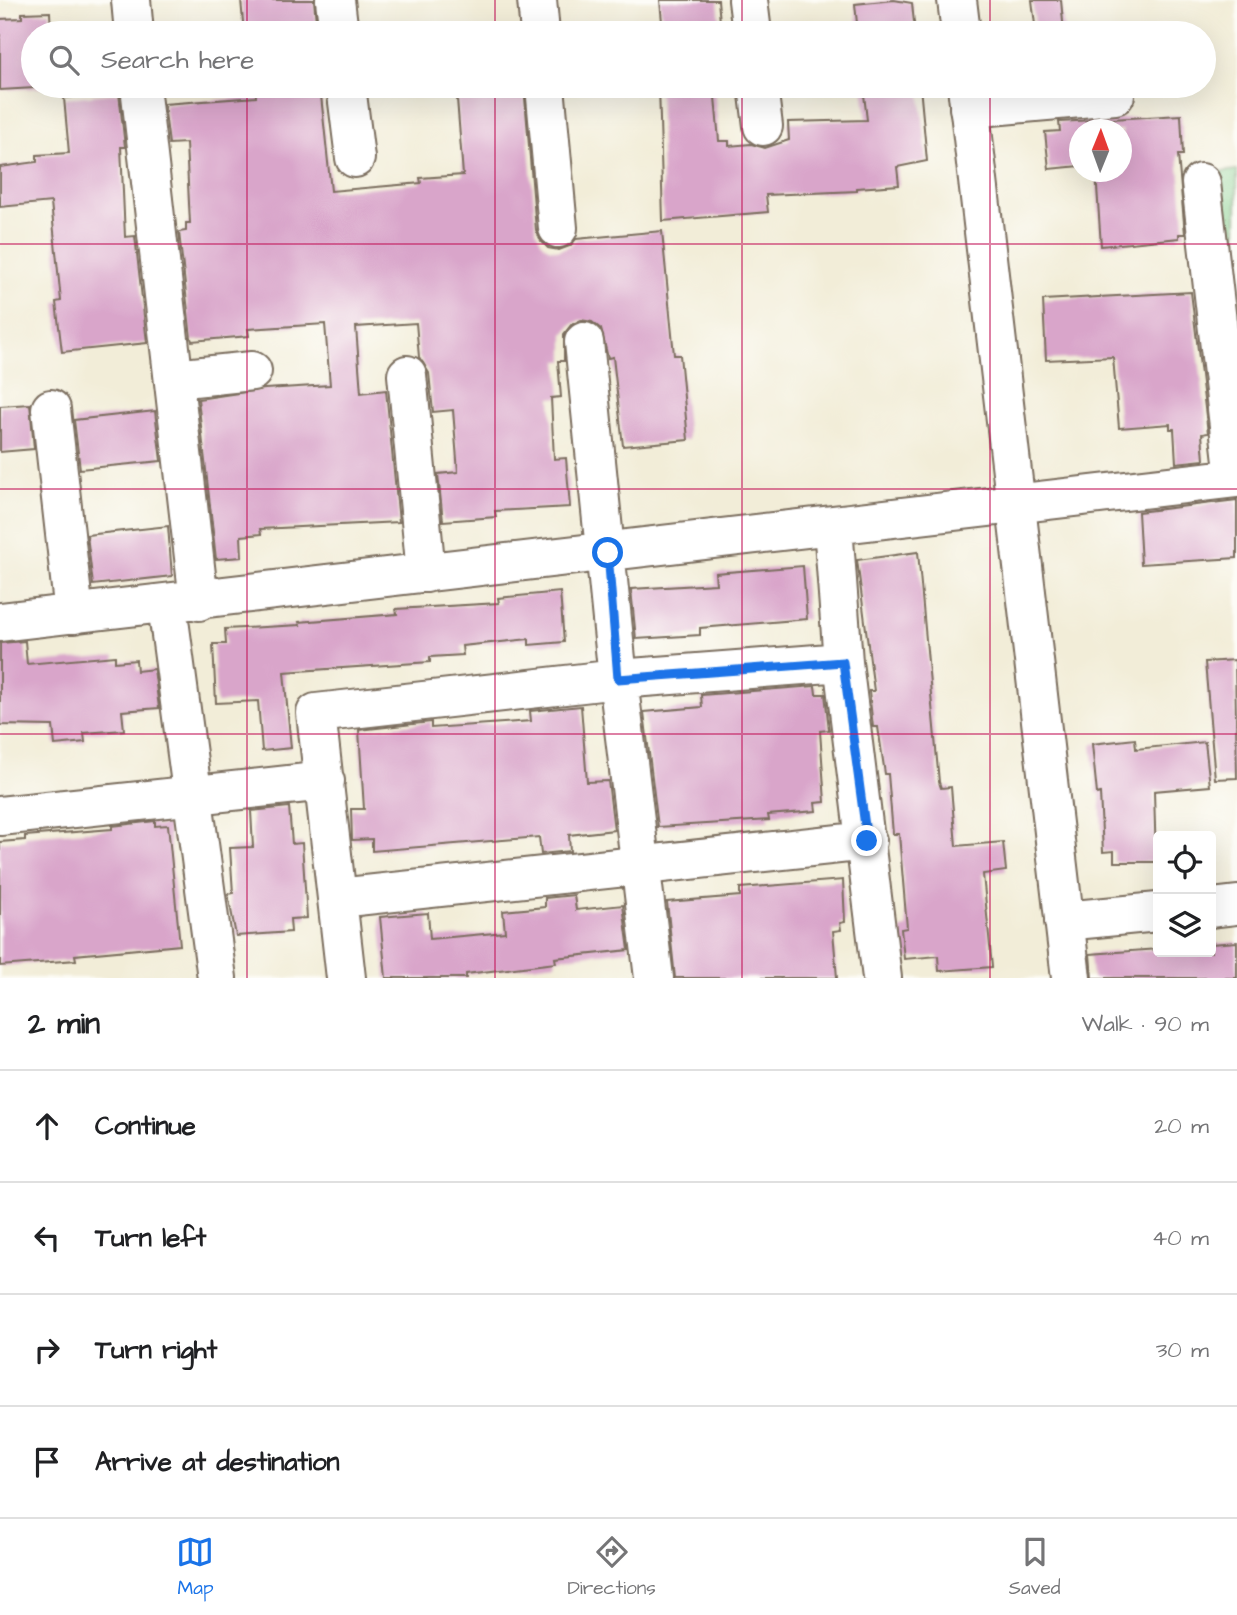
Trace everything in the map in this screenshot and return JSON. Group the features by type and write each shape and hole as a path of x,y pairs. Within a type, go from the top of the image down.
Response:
{"street":[{"path":"131,0 133,21"},
{"path":"335,0 338,21"},
{"path":"537,0 539,21"},
{"path":"748,0 751,21"},
{"path":"957,0 960,21"},
{"path":"141,98 174,379 193,794 217,978"},
{"path":"348,98 355,158"},
{"path":"546,98 558,228"},
{"path":"760,98 763,126"},
{"path":"968,98 1071,978"},
{"path":"0,622 183,603 1236,478 1201,183"},
{"path":"584,342 608,553 618,679 654,978"},
{"path":"174,379 252,371"},
{"path":"407,375 426,573"},
{"path":"51,409 74,614"},
{"path":"833,526 843,662 882,978"},
{"path":"346,978 316,713 618,679 843,662"},
{"path":"0,816 325,781"},
{"path":"338,898 867,841"},
{"path":"1216,907 1237,905"},
{"path":"1064,920 1153,912"}],"green space":[{"path":"1237,170 1237,365 1213,173"}],"building":[{"path":"241,0 314,0 316,21 243,21"},
{"path":"660,0 718,0 720,21 662,21"},
{"path":"894,0 912,3 914,21 857,21 855,4"},
{"path":"1032,0 1061,0 1063,21 1035,21"},
{"path":"50,12 50,21 21,21 21,89 0,90 0,19 22,18 22,13"},
{"path":"64,98 120,98 125,147 121,147 125,237 135,236 147,343 62,352 56,302 61,301 51,202 0,207 0,167 37,162 37,155 69,153"},
{"path":"243,98 321,98 331,191 421,183 420,178 463,175 457,98 525,98 536,230 548,248 559,250 570,246 576,239 662,231 674,355 680,355 688,440 623,446 613,357 608,358 601,329 592,322 581,320 571,325 564,334 564,361 558,361 561,397 551,398 554,459 566,458 570,507 495,511 496,517 443,521 438,474 458,472 453,410 433,412 429,373 419,357 416,323 356,327 361,393 386,390 399,522 260,529 261,534 241,536 242,557 216,559 198,399 265,389 330,385 325,324 248,329 249,336 192,341 179,232 186,231 186,223 190,223 186,143 169,144 164,104"},
{"path":"659,98 715,98 719,141 729,141 729,146 751,144 765,148 789,140 788,122 867,120 864,98 921,98 927,161 897,167 899,185 857,188 857,191 766,195 768,212 663,221"},
{"path":"1181,115 1183,155 1178,155 1185,234 1179,234 1179,238 1101,246 1097,182 1132,182 1132,119 1111,119"},
{"path":"1069,121 1069,167 1049,169 1045,132 1060,131 1059,122"},
{"path":"1191,292 1208,433 1202,434 1204,460 1176,463 1174,429 1170,429 1170,424 1119,428 1113,357 1046,360 1043,300"},
{"path":"30,404 34,449 0,452 0,406"},
{"path":"155,411 161,461 80,469 74,420"},
{"path":"1237,500 1237,558 1141,564 1138,512"},
{"path":"168,526 172,576 93,585 87,535"},
{"path":"918,552 939,782 941,788 951,787 956,846 1003,842 1006,871 983,874 992,967 939,971 938,956 904,959 901,929 907,928 899,834 893,834 888,774 885,774 878,727 873,727 869,691 874,691 857,560"},
{"path":"803,566 807,619 700,628 700,635 636,639 631,589 716,584 715,573"},
{"path":"560,592 564,642 529,645 529,639 462,646 463,655 430,657 430,662 284,672 291,748 262,751 258,701 216,703 213,644 226,644 225,629 300,625 299,622 397,614 396,609 499,603 498,598"},
{"path":"25,641 27,664 115,656 115,662 136,660 137,671 154,669 159,708 122,711 124,730 84,733 85,742 55,745 53,726 0,725 0,643"},
{"path":"1235,660 1237,778 1215,779 1205,662"},
{"path":"815,686 816,694 825,694 829,730 820,731 825,802 815,803 816,811 768,815 769,820 658,827 644,712 702,707 701,695"},
{"path":"581,706 587,782 608,781 614,830 569,835 570,851 541,854 539,837 372,851 372,839 352,840 351,809 364,809 359,730 431,722 431,728 531,721 530,711"},
{"path":"1135,739 1136,749 1205,742 1210,786 1154,791 1153,862 1114,862 1114,851 1103,852 1100,793 1097,794 1092,744"},
{"path":"289,807 292,844 302,843 307,918 290,919 291,932 236,936 228,894 233,893 230,848 253,847 251,811"},
{"path":"155,821 155,826 168,825 180,945 75,955 76,960 0,966 0,842 25,840 25,836 112,829 112,826"},
{"path":"843,880 845,922 840,923 841,930 833,931 837,978 675,978 667,902 740,896 740,888"},
{"path":"574,895 576,910 623,905 629,950 555,958 556,963 466,974 466,978 386,978 380,917 428,913 430,939 505,932 503,911 545,907 545,898"},
{"path":"1237,942 1237,978 1092,978 1090,954 1153,949 1153,957 1216,957 1216,944"}],"route":[{"path":"608,553 618,679 843,662 867,841"}]}
